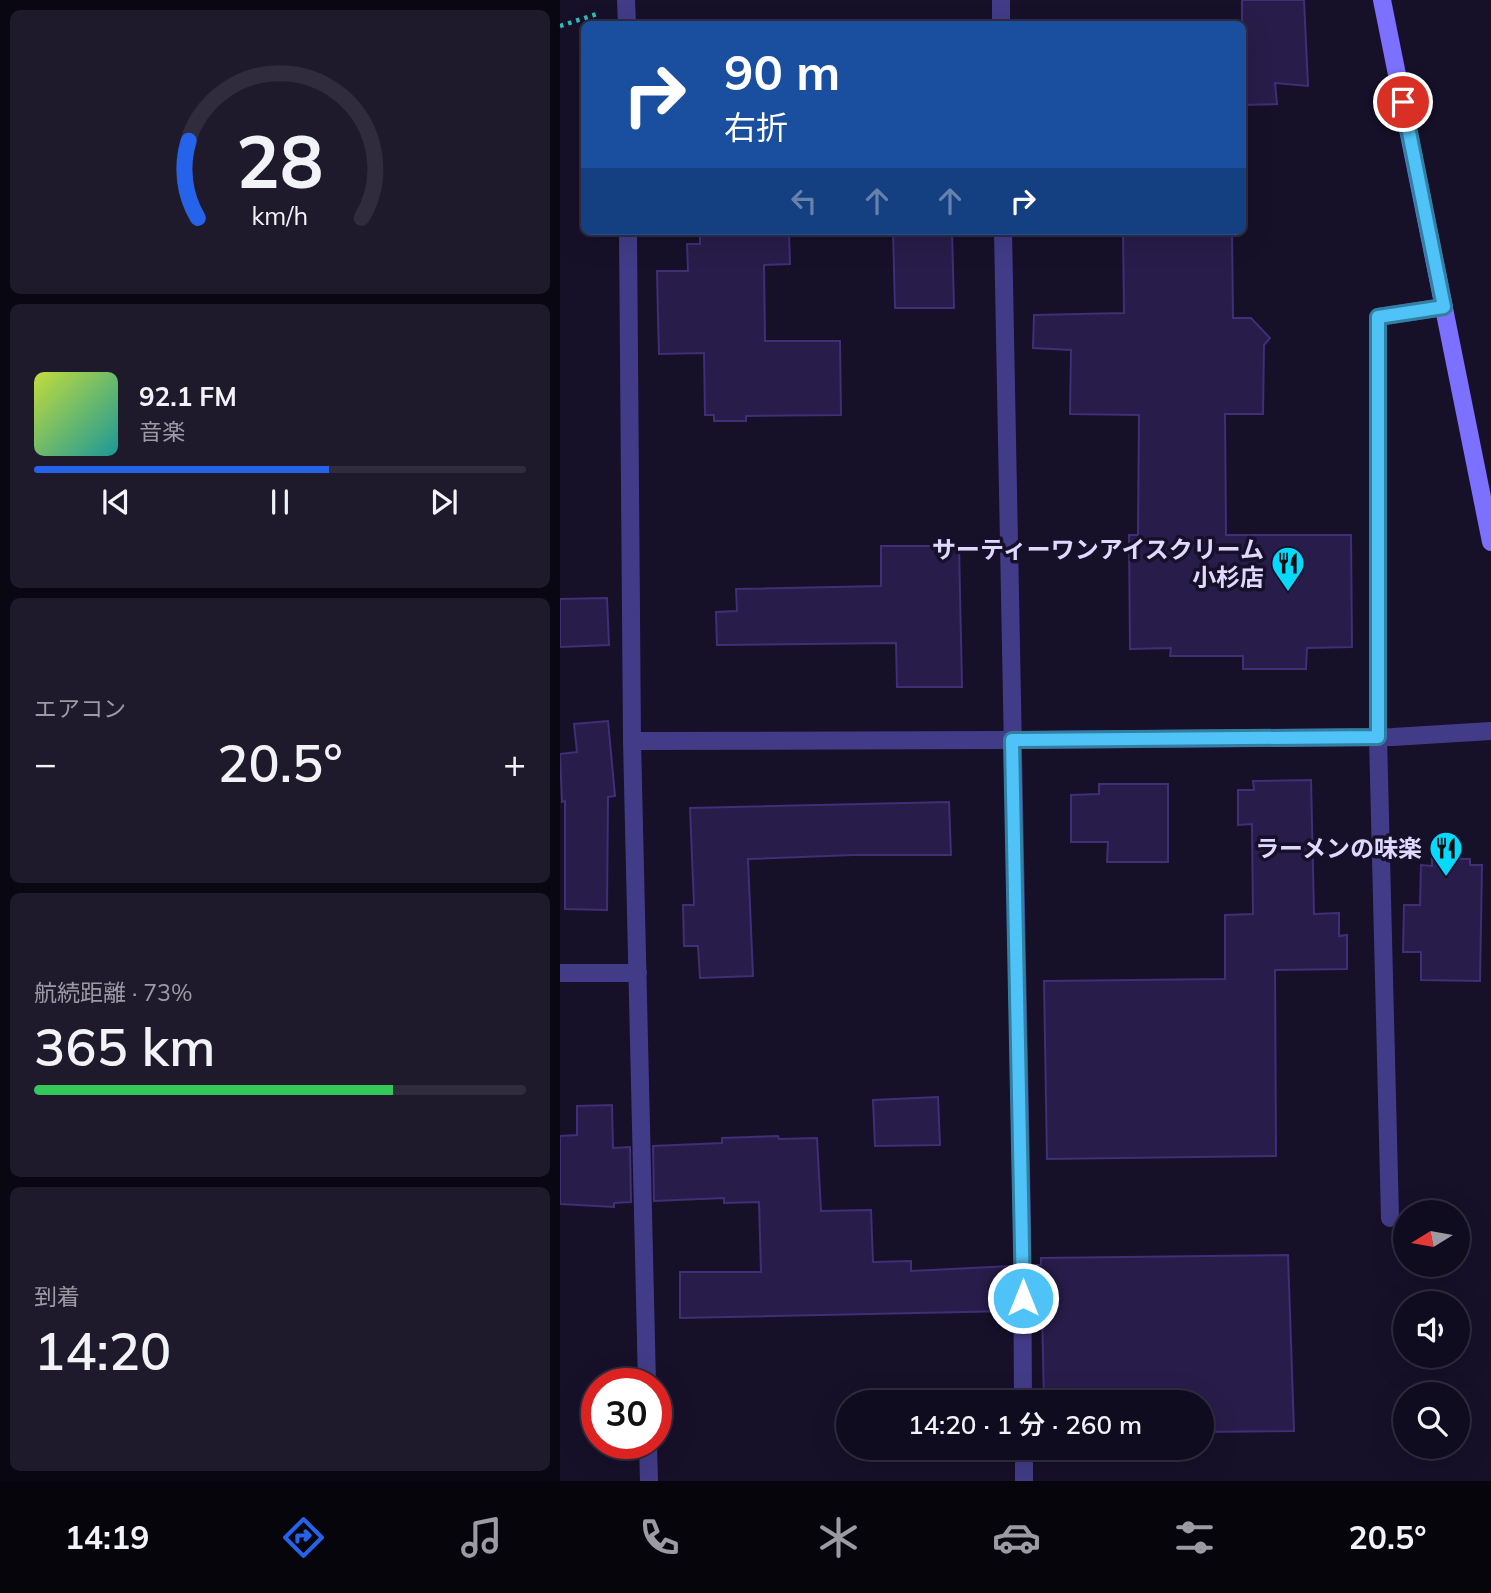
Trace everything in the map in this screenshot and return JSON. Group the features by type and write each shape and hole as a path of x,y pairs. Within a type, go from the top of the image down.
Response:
{"street":[{"path":"626,0 626,21"},
{"path":"1001,0 1001,21"},
{"path":"1382,0 1491,542"},
{"path":"628,235 632,741 647,1368"},
{"path":"1003,235 1023,1390"},
{"path":"1390,1218 1378,737 1378,317 1444,307"},
{"path":"632,741 1378,737 1491,731"},
{"path":"560,973 638,973"},
{"path":"648,1459 649,1481"},
{"path":"1024,1460 1024,1481"}],"building":[{"path":"1242,0 1304,0 1308,86 1275,83 1277,104 1246,105 1246,21 1242,21"},
{"path":"700,235 789,235 790,264 764,265 765,341 840,341 841,415 746,416 746,421 714,421 714,415 705,415 704,353 659,354 657,271 688,271 687,244 700,244"},
{"path":"893,235 952,235 954,308 895,308"},
{"path":"1123,235 1232,235 1233,318 1251,318 1270,338 1264,345 1263,414 1225,414 1226,535 1351,535 1352,647 1307,648 1306,669 1243,669 1243,656 1170,656 1171,648 1130,649 1129,535 1138,535 1139,415 1070,414 1071,350 1033,348 1034,315 1124,313"},
{"path":"881,546 959,546 962,687 897,687 896,643 717,645 716,612 737,611 736,589 881,586"},
{"path":"607,598 609,645 560,647 560,599"},
{"path":"608,721 615,796 608,797 607,910 565,909 565,801 562,802 560,754 577,752 574,724"},
{"path":"1311,780 1314,914 1339,913 1339,936 1347,935 1347,969 1275,970 1276,1156 1047,1159 1044,981 1225,979 1225,915 1253,914 1252,824 1238,825 1238,790 1254,790 1253,781"},
{"path":"1099,784 1168,784 1168,862 1107,862 1108,842 1071,842 1071,795 1099,794"},
{"path":"949,802 951,855 748,859 753,976 700,978 698,946 684,946 683,905 694,905 690,808"},
{"path":"1432,858 1470,859 1470,865 1482,865 1480,981 1421,980 1421,952 1403,952 1404,905 1420,905 1421,865 1432,866"},
{"path":"938,1097 940,1145 875,1146 873,1100"},
{"path":"612,1105 613,1148 630,1147 631,1202 614,1203 614,1207 560,1204 560,1136 577,1135 577,1106"},
{"path":"778,1136 779,1139 817,1138 821,1211 871,1210 873,1262 911,1261 911,1271 1011,1266 1011,1311 680,1318 680,1272 761,1272 759,1202 724,1203 724,1198 654,1201 653,1146 722,1143 722,1138"},
{"path":"1288,1255 1294,1431 1214,1432 1214,1390 1044,1390 1042,1310 1034,1310 1034,1265 1041,1265 1041,1258"}],"place":[{"name":"サーティーワンアイスクリーム 小杉店","path":"1288,593"},
{"name":"ラーメンの味楽","path":"1446,878"}],"route":[{"path":"1023,1298 1012,740 1378,737 1378,317 1444,307 1403,102"}]}
